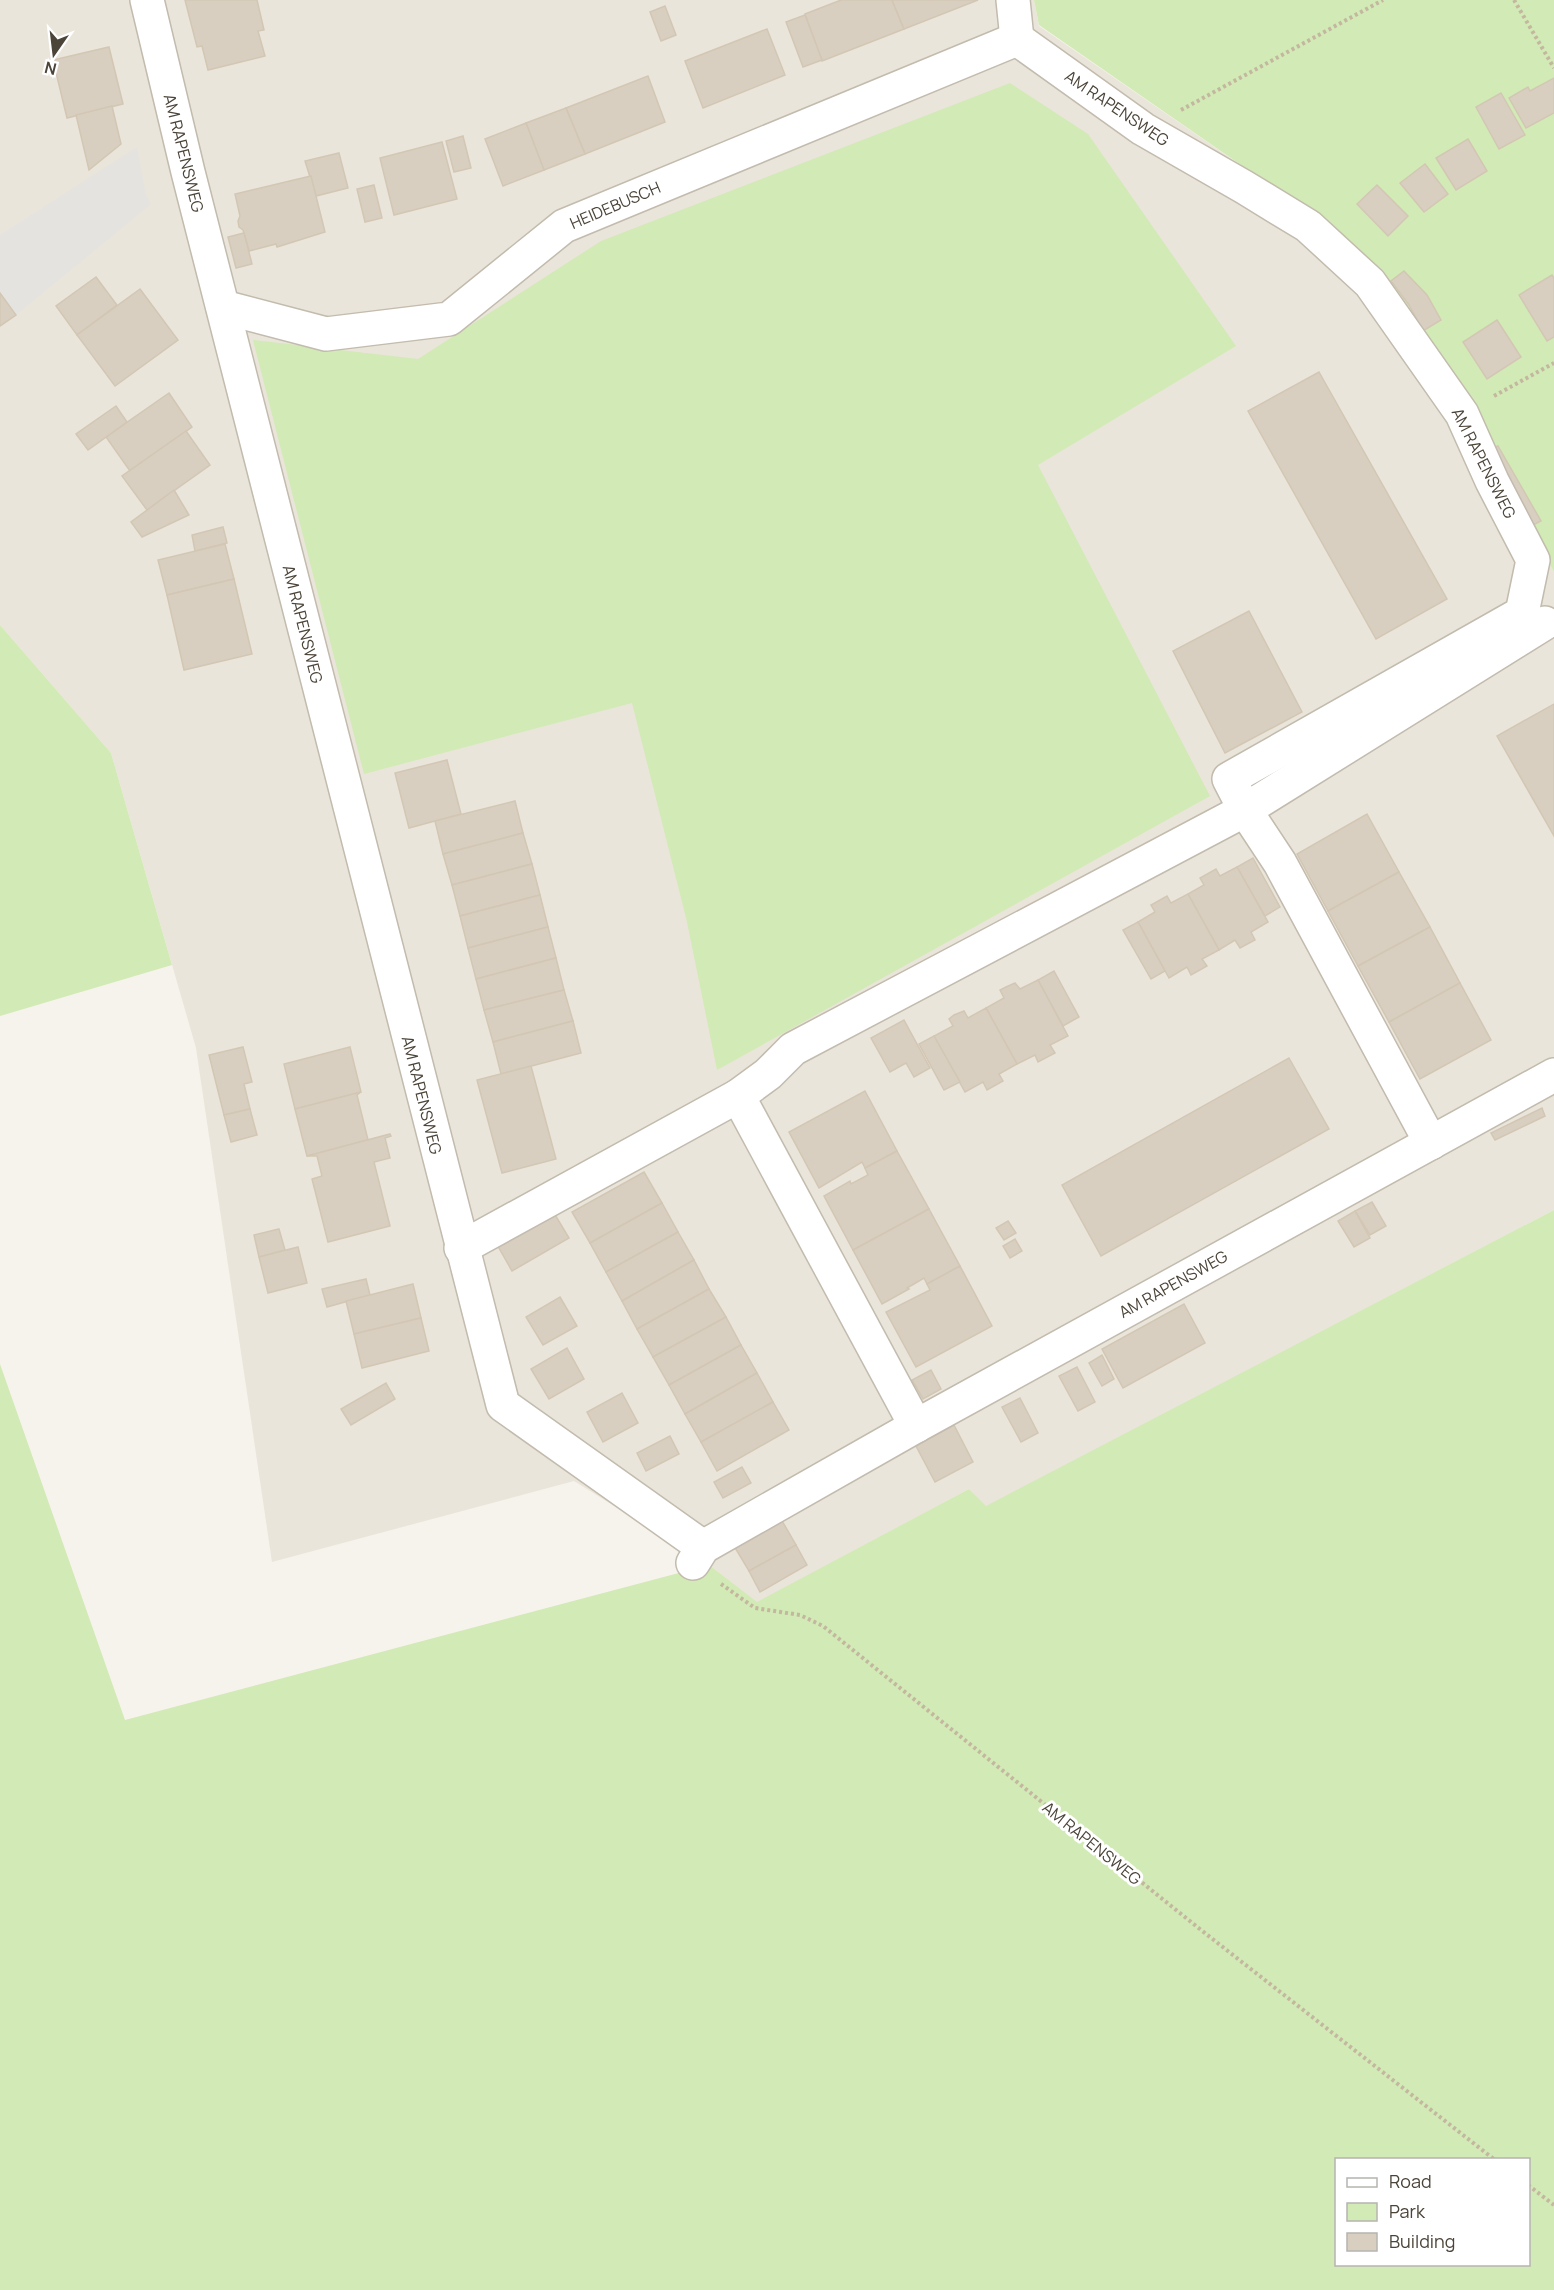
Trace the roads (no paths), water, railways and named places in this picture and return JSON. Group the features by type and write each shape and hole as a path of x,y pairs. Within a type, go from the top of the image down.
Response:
{"street":[{"name":"AM RAPENSWEG","path":"147,0 461,1248 503,1405 698,1555 915,1426 1554,1075"},
{"path":"1013,0 1017,39"},
{"name":"AM RAPENSWEG","path":"1017,39 1143,129 1308,226 1370,283 1462,414 1492,482 1533,560 1522,613 1228,779 1245,810 1280,863 1431,1143"},
{"name":"HEIDEBUSCH","path":"223,307 326,334 449,319 564,226 1017,39"},
{"path":"461,1248 738,1096 768,1074 793,1049 1245,810 1545,623"},
{"path":"738,1096 915,1426"}]}
